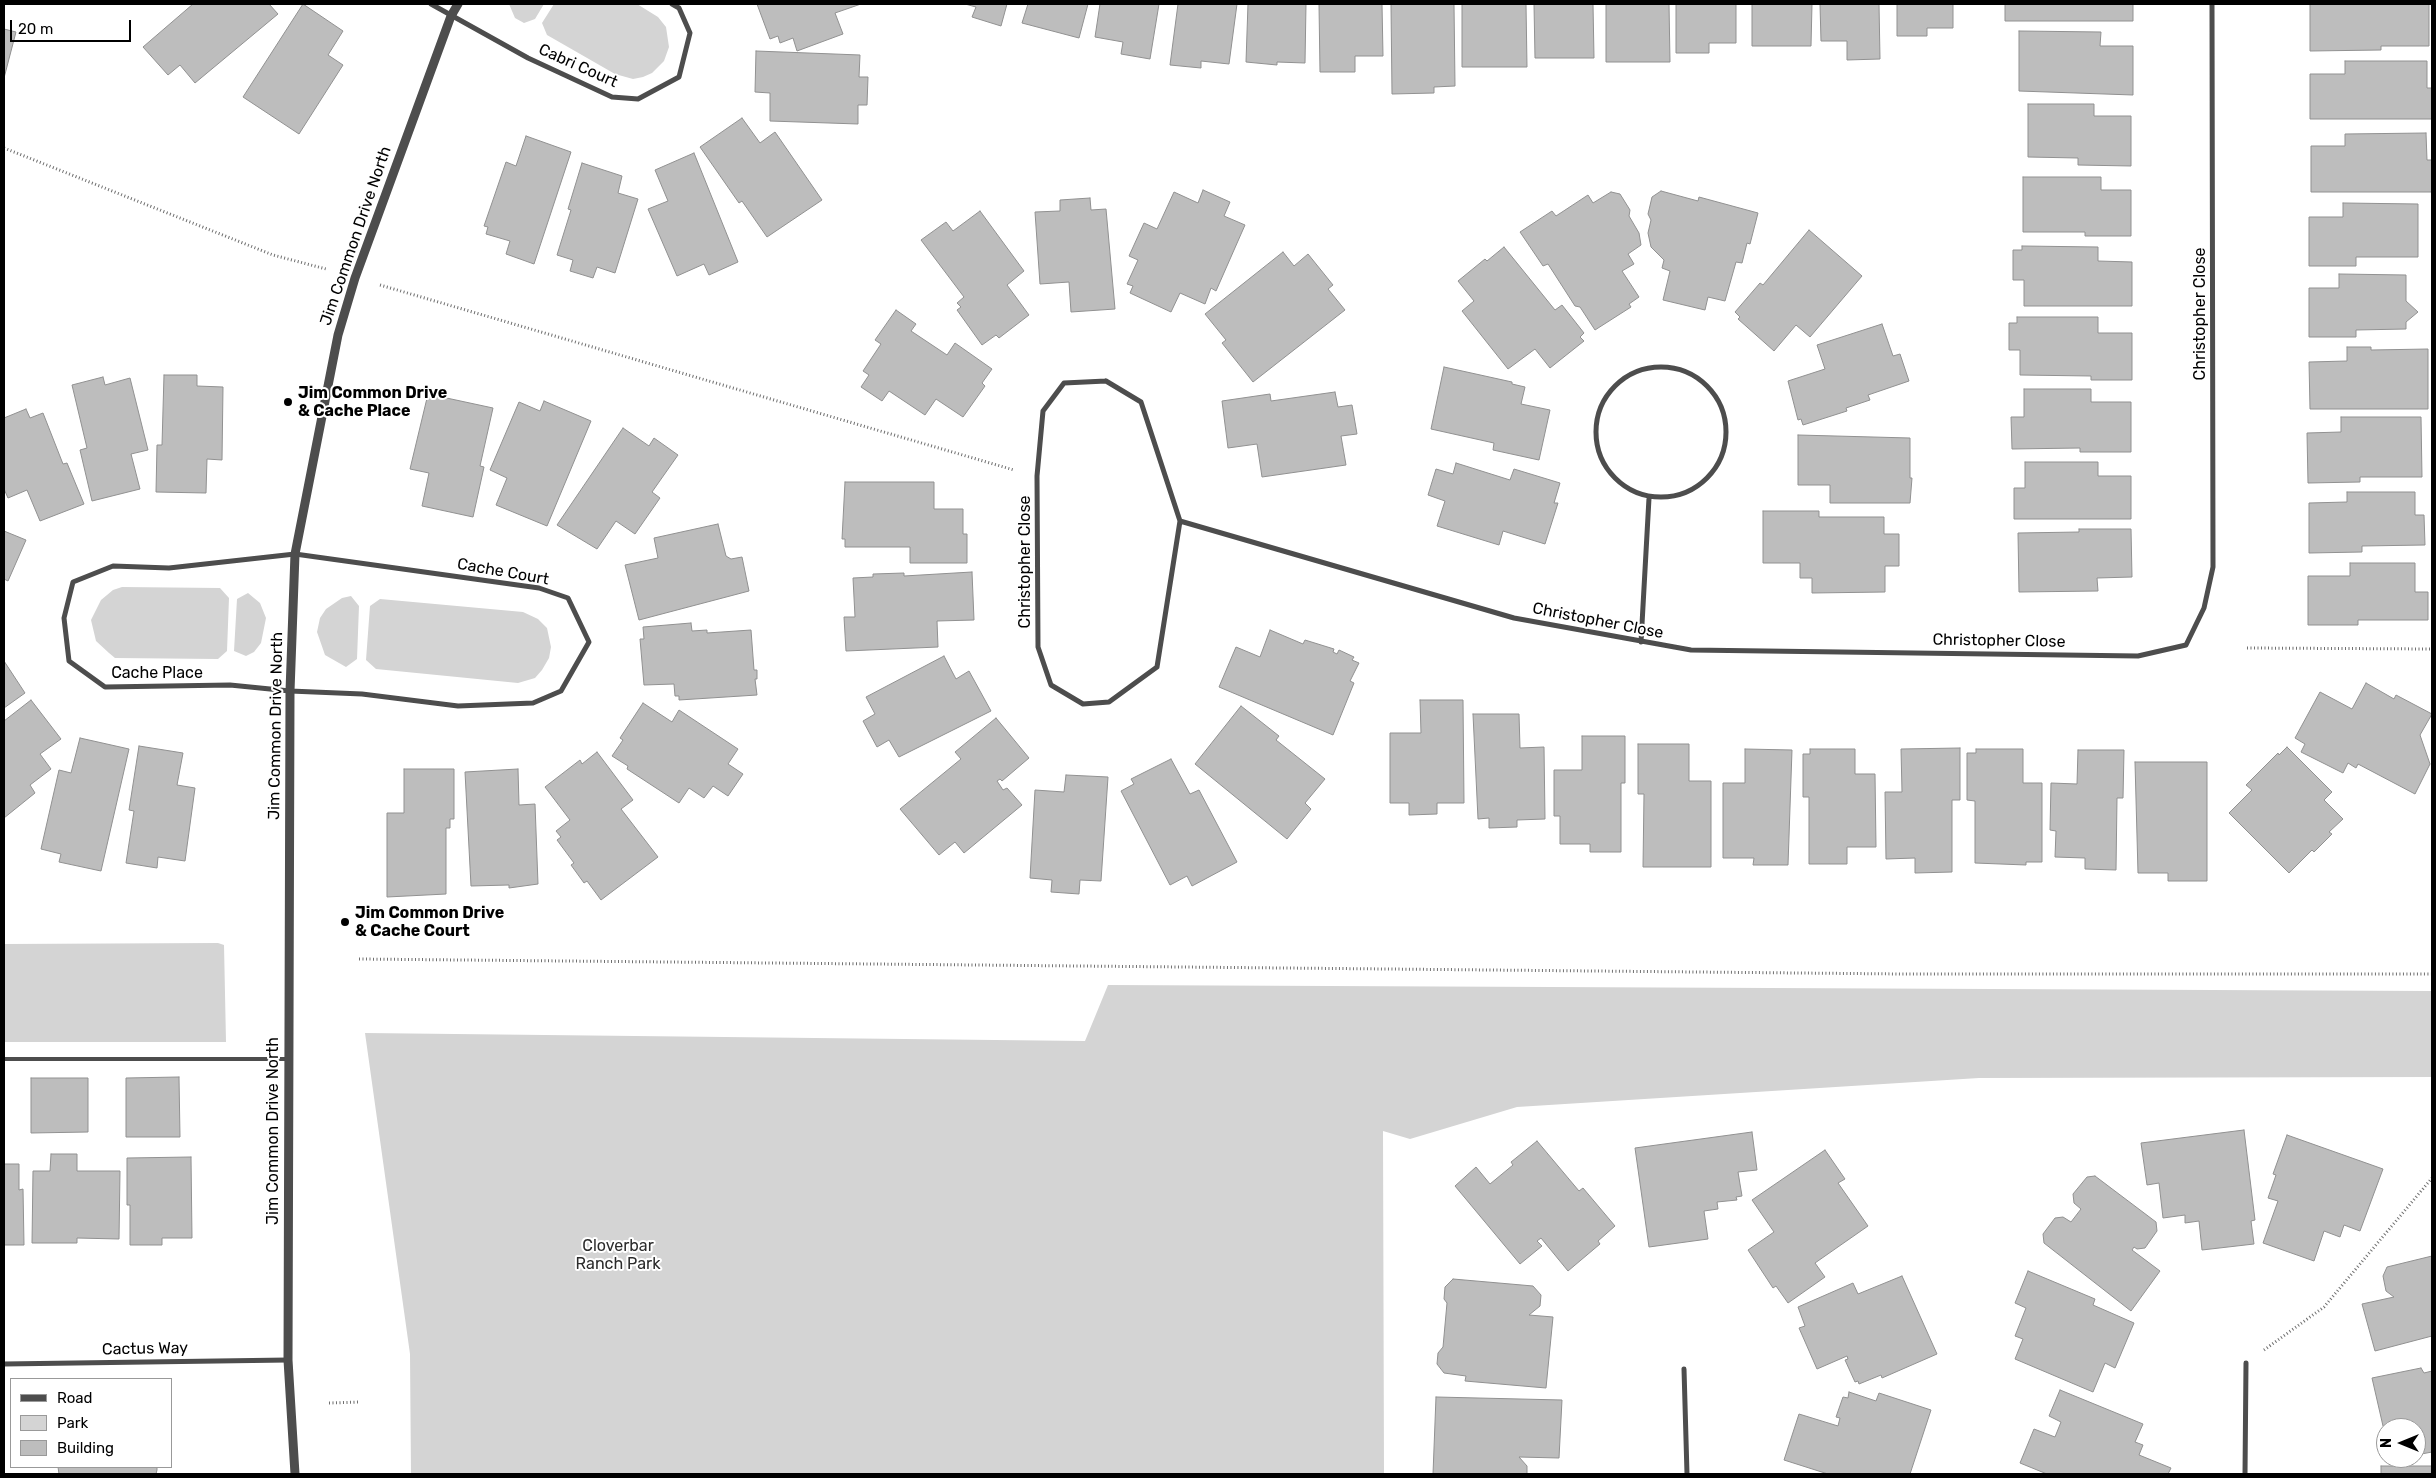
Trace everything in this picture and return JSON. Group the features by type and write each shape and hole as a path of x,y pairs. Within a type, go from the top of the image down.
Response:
{"street":[{"name":"Cabri Court","path":"431,4 528,58 612,97 638,99 679,77 690,33 679,8 672,4"},
{"name":"Jim Common Drive North","path":"295,1474 288,1360 288,1059 290,691 295,554 338,335 355,278 451,16 458,4"},
{"name":"Christopher Close","path":"1180,522 1514,618 1691,650 2138,656 2186,645 2204,608 2213,567 2212,4"},
{"path":"1672,366 1709,386 1727,423 1720,464 1690,493 1649,498 1613,479 1594,442 1601,401 1631,372 1672,366"},
{"name":"Christopher Close","path":"1106,381 1141,402 1180,522 1156,667 1109,702 1083,704 1051,685 1038,647 1037,476 1043,411 1064,384 1106,381"},
{"path":"1640,642 1649,498"},
{"name":"Cache Court","path":"290,691 362,694 458,706 533,703 561,691 589,642 568,598 539,588 295,554"},
{"name":"Cache Place","path":"290,691 230,685 105,687 69,661 64,618 73,582 113,566 169,568 295,554"},
{"name":"Cactus Way","path":"4,1364 288,1360"},
{"path":"2246,1363 2246,1474"},
{"path":"1684,1369 1687,1474"}],"lane":[{"path":"4,1059 288,1059"}],"path":[{"path":"4,148 273,255 326,269"},
{"path":"378,284 1037,476"},
{"path":"2247,648 2432,649"},
{"path":"359,959 1902,974 2432,974"},
{"path":"2246,1363 2324,1307 2432,1178"},
{"path":"329,1403 360,1402"}],"green space":[{"path":"509,4 544,4 535,19 524,23 515,18"},
{"path":"554,4 637,4 658,17 666,27 669,47 664,61 652,73 643,77 633,79 615,74 547,35 542,23"},
{"path":"122,587 220,588 229,598 227,651 218,659 115,658 96,641 91,620 101,600 113,590"},
{"path":"248,593 260,603 266,618 261,643 254,652 246,656 234,651 237,599"},
{"path":"351,596 359,606 357,659 346,667 325,655 317,632 320,618 326,609 342,598"},
{"path":"380,599 523,612 538,619 547,628 551,647 549,658 535,678 518,683 376,669 366,660 370,606"},
{"path":"218,943 224,945 226,1042 4,1042 4,944"},
{"name":"Cloverbar Ranch Park","path":"1108,985 2432,991 2432,1077 1979,1078 1517,1107 1410,1139 1383,1131 1384,1474 411,1474 410,1354 365,1033 1085,1041"}],"building":[{"path":"193,4 269,4 278,14 195,83 180,65 168,75 143,47"},
{"path":"303,4 343,31 328,55 343,65 299,134 243,97"},
{"path":"757,4 861,4 835,13 843,34 797,51 793,38 780,43 778,36 770,39"},
{"path":"965,4 1007,4 1001,26 972,17 976,7"},
{"path":"1028,4 1088,4 1079,38 1022,23"},
{"path":"1100,4 1159,4 1150,59 1121,54 1123,42 1095,37"},
{"path":"1178,4 1237,4 1229,64 1201,61 1201,68 1170,65"},
{"path":"1248,4 1306,4 1305,63 1277,62 1277,65 1246,62"},
{"path":"1319,4 1382,4 1383,56 1355,56 1355,72 1320,72"},
{"path":"1391,4 1454,4 1455,86 1434,87 1434,93 1392,94"},
{"path":"1462,4 1526,4 1527,67 1462,67"},
{"path":"1534,4 1593,4 1594,58 1535,58"},
{"path":"1606,4 1669,4 1670,62 1606,62"},
{"path":"1676,4 1736,4 1736,43 1709,43 1709,53 1676,53"},
{"path":"1752,4 1812,4 1811,46 1752,46"},
{"path":"1820,4 1879,4 1880,59 1847,60 1847,41 1821,41"},
{"path":"1897,4 1953,4 1953,28 1927,28 1927,36 1897,36"},
{"path":"2005,4 2133,4 2133,21 2005,21"},
{"path":"2310,4 2429,4 2429,46 2381,46 2381,50 2310,51"},
{"path":"4,29 16,32 4,78"},
{"path":"2019,31 2101,32 2100,46 2133,46 2133,95 2019,91"},
{"path":"756,51 860,55 859,77 868,77 867,105 858,105 858,124 770,121 770,93 755,92"},
{"path":"2345,61 2427,61 2427,88 2432,88 2432,119 2310,119 2310,74 2345,74"},
{"path":"2028,104 2094,104 2094,116 2131,116 2131,166 2078,165 2078,158 2028,157"},
{"path":"742,118 760,143 775,132 822,200 767,237 742,201 739,203 700,147"},
{"path":"2426,133 2427,160 2432,160 2432,192 2311,192 2311,146 2345,146 2345,134"},
{"path":"526,136 571,152 534,264 506,254 510,241 486,234 488,227 484,226 506,162 516,166"},
{"path":"694,153 738,262 709,275 704,264 677,276 648,209 668,201 655,170"},
{"path":"582,163 622,176 618,193 638,199 615,273 597,267 593,278 570,271 573,260 557,255 571,210 568,209"},
{"path":"2023,177 2101,177 2101,190 2131,190 2131,236 2085,236 2085,232 2023,232"},
{"path":"1203,190 1230,202 1224,216 1245,225 1216,291 1211,288 1205,304 1180,293 1171,312 1130,293 1133,286 1127,284 1138,260 1129,256 1144,223 1157,229 1174,192 1198,203"},
{"path":"1661,191 1698,201 1699,197 1758,213 1750,244 1747,243 1742,263 1736,262 1725,301 1708,297 1705,310 1663,300 1670,271 1662,268 1664,260 1651,247 1648,233 1651,220 1648,214 1652,197"},
{"path":"1611,192 1620,194 1630,210 1629,216 1639,233 1641,245 1628,254 1634,264 1622,271 1639,297 1629,304 1631,307 1595,330 1580,307 1575,306 1548,264 1543,266 1520,232 1552,211 1556,216 1588,195 1593,203"},
{"path":"1090,198 1091,210 1106,209 1115,309 1071,312 1069,282 1040,284 1035,212 1060,211 1060,200"},
{"path":"2343,203 2418,204 2418,257 2356,257 2356,266 2309,266 2309,217 2343,217"},
{"path":"980,211 1024,271 1007,285 1029,315 999,338 996,335 982,345 957,310 961,307 957,303 964,297 921,240 946,222 953,231"},
{"path":"1809,230 1862,276 1810,337 1796,325 1774,351 1738,319 1740,317 1735,312 1760,283 1763,285"},
{"path":"2022,246 2098,247 2098,261 2132,262 2132,306 2024,306 2024,280 2013,280 2013,250 2022,250"},
{"path":"1504,247 1555,310 1562,305 1584,333 1580,337 1584,341 1550,368 1535,349 1508,369 1462,311 1474,301 1458,281 1485,259 1487,261"},
{"path":"1283,252 1294,266 1308,254 1333,285 1328,289 1345,310 1253,382 1222,343 1226,340 1205,314"},
{"path":"2339,274 2406,275 2406,301 2418,312 2406,322 2406,329 2356,330 2356,337 2309,337 2309,288 2339,288"},
{"path":"896,310 916,324 911,331 947,355 955,343 992,369 982,383 985,386 963,417 936,399 925,415 889,391 882,401 861,387 869,375 863,371 881,344 875,340"},
{"path":"2017,317 2098,317 2098,333 2132,333 2132,380 2091,380 2091,376 2020,375 2020,350 2009,350 2009,323 2017,323"},
{"path":"1882,324 1893,356 1900,354 1909,381 1868,395 1870,400 1846,408 1847,411 1803,425 1801,419 1798,420 1788,381 1825,369 1817,345"},
{"path":"2347,347 2371,347 2371,350 2428,349 2428,409 2310,409 2309,362 2347,361"},
{"path":"1444,367 1512,382 1512,384 1525,387 1521,404 1550,410 1539,460 1493,450 1494,443 1431,429"},
{"path":"164,375 197,375 197,386 223,387 222,460 207,459 206,493 156,492 157,445 162,445"},
{"path":"103,377 105,385 130,378 148,450 131,454 140,489 92,501 80,450 87,448 72,385"},
{"path":"2024,389 2091,389 2091,402 2131,402 2131,452 2080,452 2080,448 2012,449 2011,417 2024,417"},
{"path":"1335,392 1338,407 1352,405 1357,434 1341,436 1346,465 1262,477 1257,444 1228,448 1222,401 1270,394 1271,401"},
{"path":"428,394 493,408 480,466 484,467 473,517 422,506 429,473 410,469"},
{"path":"544,401 591,421 547,526 496,505 507,478 490,470 519,402 540,411"},
{"path":"26,409 30,418 43,413 63,464 67,463 84,504 40,521 27,490 8,498 4,489 4,418"},
{"path":"2341,417 2421,417 2422,477 2360,477 2360,482 2308,483 2307,433 2341,432"},
{"path":"623,428 649,446 654,438 678,455 652,492 660,498 635,534 616,521 597,549 557,525"},
{"path":"1798,435 1910,438 1910,478 1912,478 1910,503 1830,503 1830,485 1798,485"},
{"path":"2025,462 2098,462 2098,476 2131,476 2131,519 2014,519 2014,488 2025,488"},
{"path":"1456,463 1510,480 1514,469 1560,483 1554,503 1558,503 1545,544 1503,531 1499,545 1437,526 1445,501 1428,495 1436,469 1453,474"},
{"path":"845,482 934,482 934,509 963,509 963,534 967,534 967,563 910,563 910,547 845,547 845,539 842,539"},
{"path":"2347,492 2415,492 2415,515 2424,515 2425,545 2362,546 2362,552 2309,553 2309,503 2347,502"},
{"path":"1763,511 1819,511 1819,517 1884,517 1884,534 1899,534 1899,566 1885,566 1885,592 1812,593 1812,578 1800,578 1800,563 1763,563"},
{"path":"718,524 726,556 731,559 742,557 749,591 639,620 625,565 658,558 654,538"},
{"path":"2079,529 2131,529 2132,577 2097,578 2098,591 2019,592 2018,533 2079,532"},
{"path":"4,531 26,540 8,581 4,579"},
{"path":"2350,563 2415,563 2415,592 2428,592 2428,620 2358,620 2358,625 2308,625 2308,576 2350,576"},
{"path":"972,572 974,620 937,621 938,647 846,651 844,617 855,617 853,578 873,577 873,574 904,573 904,576"},
{"path":"691,623 692,631 707,630 707,633 751,630 754,670 757,670 757,679 755,679 757,695 679,700 679,696 675,696 674,684 644,685 640,639 644,639 643,627"},
{"path":"1270,630 1303,644 1305,640 1334,649 1333,652 1337,654 1339,650 1354,657 1352,660 1359,663 1350,681 1354,683 1333,735 1219,687 1236,647 1260,657"},
{"path":"944,656 956,679 969,671 991,711 899,757 889,740 877,747 863,721 875,714 866,697"},
{"path":"4,661 25,693 4,708"},
{"path":"2366,683 2394,699 2396,695 2432,714 2420,735 2430,764 2415,794 2358,764 2356,768 2348,763 2343,773 2301,752 2305,744 2295,738 2320,692 2352,709"},
{"path":"31,700 61,739 40,754 51,769 30,785 35,793 4,818 4,721"},
{"path":"1420,700 1463,700 1464,803 1437,803 1437,814 1409,815 1409,803 1390,803 1390,733 1421,733"},
{"path":"643,703 672,722 679,710 738,749 728,764 743,774 728,796 713,786 704,798 689,788 679,803 627,769 628,766 612,756 623,740 620,738"},
{"path":"1241,706 1279,736 1276,740 1325,779 1305,803 1311,809 1287,839 1195,764"},
{"path":"1473,714 1519,714 1520,748 1544,747 1545,819 1517,820 1517,827 1489,828 1489,818 1478,819"},
{"path":"996,718 1029,758 1002,781 1000,779 997,781 1003,790 1007,788 1022,805 964,853 955,842 939,855 900,809 961,759 955,752"},
{"path":"1582,736 1625,736 1625,783 1621,783 1621,852 1590,852 1590,844 1560,844 1560,816 1554,816 1554,770 1582,770"},
{"path":"80,738 129,749 101,871 59,862 61,854 41,849 59,770 71,773"},
{"path":"1638,744 1689,744 1689,781 1711,781 1711,867 1643,867 1644,794 1638,794"},
{"path":"139,746 183,753 177,785 195,788 185,861 158,857 157,868 126,863 134,811 129,810"},
{"path":"2287,747 2332,792 2324,800 2343,819 2329,832 2332,834 2314,852 2312,850 2289,873 2229,813 2252,790 2246,785 2278,753 2279,755"},
{"path":"1960,748 1960,800 1952,800 1952,872 1915,873 1915,858 1886,859 1885,792 1902,792 1901,749"},
{"path":"1745,749 1792,750 1788,865 1753,865 1754,858 1723,858 1723,783 1745,783"},
{"path":"1810,749 1855,749 1855,774 1875,774 1876,847 1847,847 1847,864 1809,864 1809,797 1803,797 1803,754 1810,754"},
{"path":"1976,749 2023,749 2023,783 2042,783 2042,862 2026,862 2026,865 1975,863 1975,801 1967,800 1967,753 1976,753"},
{"path":"2078,750 2124,750 2123,798 2117,798 2116,870 2085,869 2085,858 2055,857 2056,831 2050,830 2051,783 2077,784"},
{"path":"597,752 633,800 621,809 658,857 601,900 587,881 584,883 571,865 574,863 557,840 561,837 556,831 570,820 545,787 580,760 582,764"},
{"path":"1171,759 1190,794 1199,790 1237,862 1192,886 1187,876 1170,885 1121,791 1134,784 1131,779"},
{"path":"2135,762 2207,762 2207,881 2168,881 2168,873 2138,873"},
{"path":"404,769 454,769 454,819 450,819 450,828 446,828 446,894 387,897 387,813 404,813"},
{"path":"518,769 519,805 535,804 538,884 509,888 509,885 471,886 465,772"},
{"path":"1066,775 1108,777 1101,881 1080,880 1079,894 1051,892 1052,880 1030,878 1035,790 1064,792"},
{"path":"179,1077 180,1137 126,1137 126,1078"},
{"path":"31,1078 88,1078 88,1132 31,1133"},
{"path":"2244,1130 2255,1220 2251,1221 2254,1244 2202,1250 2199,1221 2185,1223 2185,1215 2163,1218 2159,1183 2147,1185 2141,1143"},
{"path":"1752,1132 1757,1170 1738,1172 1742,1196 1736,1197 1737,1200 1717,1202 1718,1209 1704,1211 1708,1239 1649,1247 1635,1148"},
{"path":"2287,1135 2383,1169 2360,1231 2344,1225 2340,1237 2324,1231 2314,1261 2263,1243 2278,1201 2268,1198 2276,1175 2273,1174"},
{"path":"1537,1141 1579,1191 1583,1188 1615,1226 1598,1241 1600,1244 1568,1271 1541,1238 1537,1241 1542,1246 1520,1264 1455,1186 1476,1167 1490,1184 1513,1165 1511,1162"},
{"path":"1825,1150 1845,1179 1838,1183 1868,1226 1815,1263 1825,1277 1788,1303 1776,1286 1773,1288 1748,1250 1774,1232 1752,1200"},
{"path":"51,1154 77,1154 77,1171 120,1171 119,1239 77,1238 77,1243 32,1243 33,1171 50,1171"},
{"path":"191,1157 192,1238 162,1238 162,1245 130,1245 130,1205 127,1205 127,1158"},
{"path":"4,1164 19,1164 19,1190 23,1189 24,1245 4,1245"},
{"path":"2095,1176 2156,1222 2157,1231 2145,1248 2137,1249 2134,1247 2132,1250 2160,1271 2131,1311 2044,1243 2043,1234 2055,1218 2063,1217 2071,1222 2081,1209 2074,1203 2073,1194 2087,1177"},
{"path":"2432,1256 2432,1336 2375,1351 2362,1304 2394,1297 2386,1291 2383,1276 2387,1267"},
{"path":"2028,1271 2095,1299 2093,1305 2134,1323 2115,1368 2105,1363 2093,1392 2015,1359 2023,1339 2015,1336 2026,1308 2015,1303"},
{"path":"1902,1276 1937,1354 1882,1378 1881,1375 1859,1384 1858,1381 1855,1382 1845,1360 1848,1359 1847,1356 1817,1369 1799,1328 1805,1326 1798,1307 1853,1283 1858,1294"},
{"path":"1453,1279 1533,1286 1541,1295 1540,1306 1529,1315 1553,1317 1546,1388 1465,1381 1466,1376 1444,1373 1437,1364 1438,1353 1443,1347 1447,1303 1444,1299 1445,1287"},
{"path":"2421,1368 2424,1373 2432,1371 2432,1452 2426,1453 2426,1418 2381,1418 2372,1378"},
{"path":"2060,1390 2143,1424 2135,1442 2143,1445 2139,1455 2171,1468 2168,1474 2047,1474 2020,1463 2034,1429 2055,1437 2061,1422 2049,1416"},
{"path":"1849,1392 1876,1401 1879,1393 1931,1410 1910,1474 1828,1474 1784,1460 1799,1414 1838,1426 1840,1418 1836,1417 1843,1397 1848,1398"},
{"path":"1436,1397 1562,1400 1559,1458 1519,1457 1527,1466 1527,1474 1433,1474"},
{"path":"2426,1466 2432,1466 2432,1474 2381,1474 2381,1468 2426,1468"},
{"path":"58,1468 157,1468 156,1474 59,1474"}],"place":[{"name":"Jim Common Drive & Cache Place","path":"288,402"},
{"name":"Jim Common Drive & Cache Court","path":"345,922"}]}
